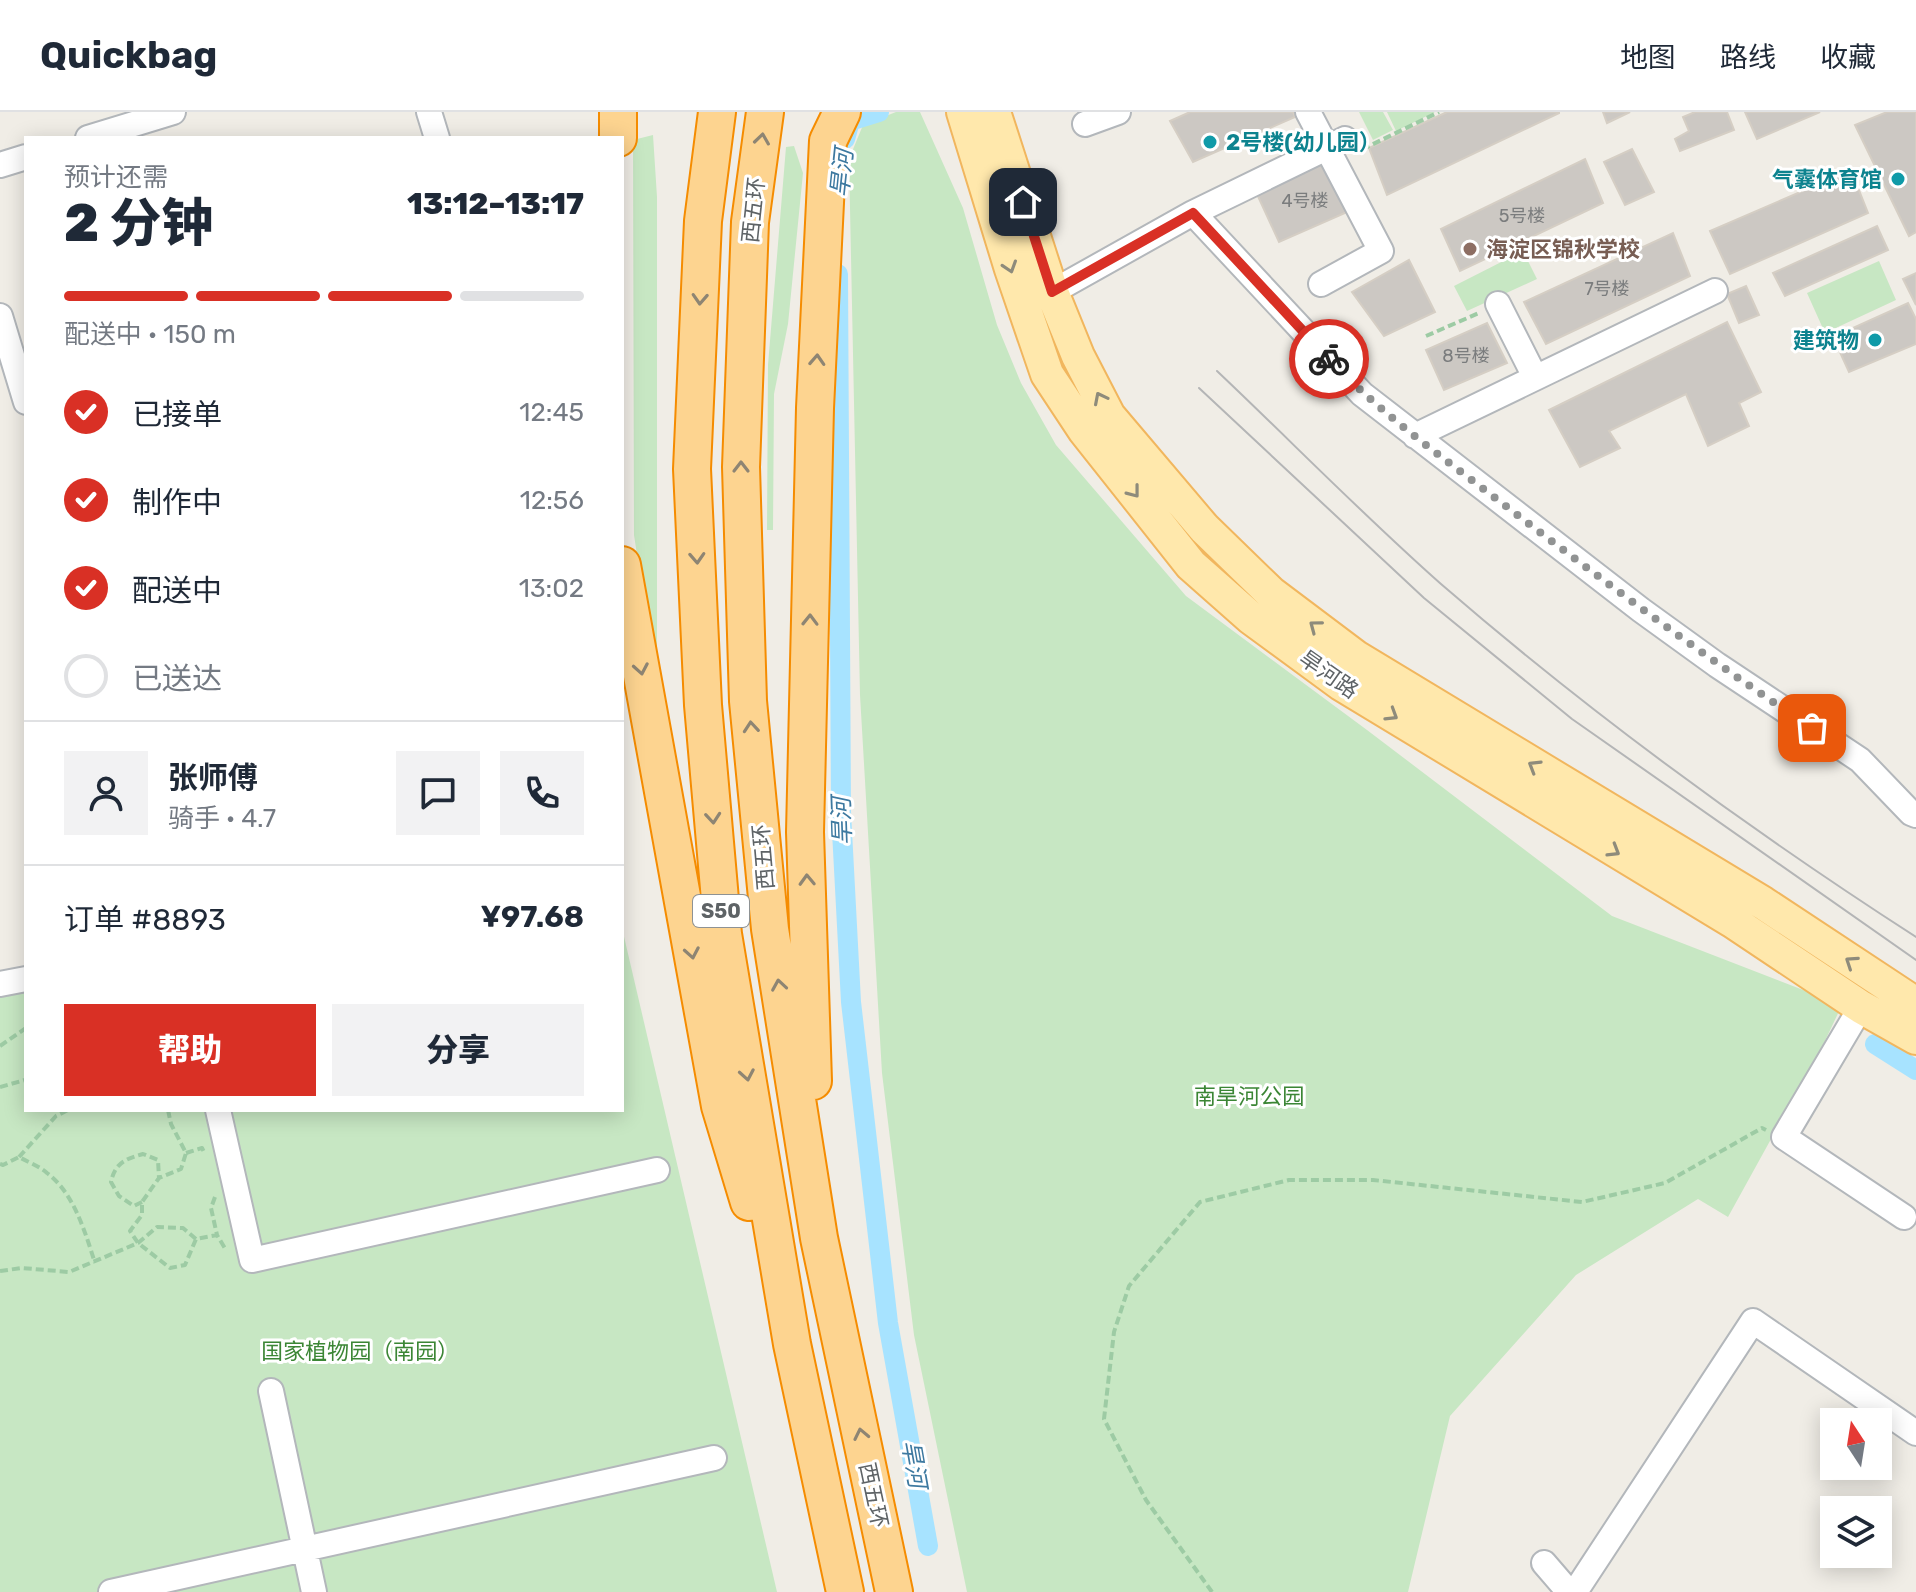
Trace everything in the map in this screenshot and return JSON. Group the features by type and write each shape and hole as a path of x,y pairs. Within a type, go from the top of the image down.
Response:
{"highway":[{"path":"618,112 618,136"},
{"name":"S50","path":"717,112 703,221 692,469 703,705 723,934 792,1344 845,1592"},
{"name":"西五环","path":"765,112 750,222 741,467 748,701 770,929 819,1238 894,1592"},
{"path":"819,1238 806,800 815,408 828,141 842,112"},
{"path":"624,576 720,1106 792,1344"}],"main road":[{"name":"旱河路","path":"963,112 1047,374 1084,430 1191,565 1251,618 1341,684 1732,921 1861,1007 1916,1038"},
{"name":"旱河路","path":"994,112 1052,292 1078,356 1109,416 1204,528 1271,593 1356,657 1763,903 1916,1004"}],"street":[{"path":"102,136 150,129 173,112"},
{"path":"429,112 435,136"},
{"path":"1085,124 1118,112"},
{"path":"1308,112 1381,251 1321,284"},
{"path":"1052,292 1193,213 1353,140"},
{"path":"0,165 24,158"},
{"path":"1193,213 1362,394 1717,665 1860,760 1916,815"},
{"path":"1415,436 1715,291"},
{"path":"1489,308 1535,377"},
{"path":"0,316 24,395"},
{"path":"0,984 24,979"},
{"path":"1861,1007 1784,1137 1904,1217"},
{"path":"218,1112 252,1260 657,1170"},
{"path":"1544,1563 1572,1592 1753,1321 1916,1433"},
{"path":"271,1391 314,1592"},
{"path":"111,1592 714,1458"}],"path":[{"path":"1353,140 1365,148 1439,112"},
{"path":"1426,336 1489,308"},
{"path":"0,1046 24,1029"},
{"path":"0,1087 24,1080"},
{"path":"0,1164 19,1157 56,1116 64,1112"},
{"path":"159,1178 158,1160 143,1154 124,1159 113,1171 111,1182 119,1196 134,1206 142,1202 159,1178 181,1169 186,1153 168,1112"},
{"path":"1212,1592 1146,1500 1104,1419 1114,1332 1129,1286 1200,1202 1289,1180 1373,1180 1582,1202 1665,1183 1762,1128 1784,1137"},
{"path":"186,1153 202,1148 208,1160"},
{"path":"19,1157 48,1173 65,1191 85,1232 95,1263"},
{"path":"218,1190 211,1208 217,1235 233,1261 252,1260"},
{"path":"142,1202 142,1215 130,1231 138,1243 170,1268 185,1265 196,1239"},
{"path":"0,1271 22,1268 69,1272 138,1243 157,1227 183,1228 196,1239"},
{"path":"196,1239 217,1235"}],"green space":[{"name":"南旱河公园","path":"896,112 920,112 963,208 997,325 1021,383 1056,445 1186,596 1612,916 1842,1005 1728,1217 1698,1199 1576,1275 1450,1416 1408,1592 967,1592 914,1335 882,1073 860,695 849,159 863,125"},
{"path":"1359,112 1383,112 1393,130 1373,140"},
{"path":"1387,112 1435,112 1396,131"},
{"path":"653,135 657,197 657,687 634,535 633,140"},
{"path":"794,146 803,173 788,324 774,394 773,530 767,530 768,365 786,147"},
{"path":"1523,251 1537,279 1467,311 1454,286"},
{"path":"1879,261 1896,300 1825,333 1807,293"},
{"name":"国家植物园（南园）","path":"624,937 777,1592 0,1592 0,977 24,971 24,1112 624,1112"}],"building":[{"name":"2号楼(幼儿园）","path":"1190,112 1293,112 1295,117 1193,162 1170,121"},
{"path":"1447,112 1559,113 1387,195 1369,148"},
{"path":"1603,112 1630,112 1607,123"},
{"path":"1695,112 1727,112 1734,130 1680,151 1675,139 1689,131 1683,117"},
{"path":"1745,112 1820,112 1757,139"},
{"name":"气囊体育馆","path":"1887,112 1916,112 1916,232 1909,236 1855,125"},
{"path":"1632,149 1654,192 1625,205 1604,162"},
{"path":"1329,158 1354,209 1279,242 1256,192"},
{"path":"1585,159 1603,203 1460,271 1441,229"},
{"path":"1851,170 1868,213 1730,274 1710,231"},
{"path":"1877,226 1888,250 1785,296 1773,273"},
{"path":"1673,233 1690,276 1546,344 1524,302"},
{"path":"1409,260 1435,312 1384,336 1352,292"},
{"path":"1916,273 1916,305 1903,279"},
{"path":"1746,286 1759,315 1739,323 1727,294"},
{"name":"建筑物","path":"1908,303 1916,319 1916,344 1849,372 1833,337"},
{"path":"1727,322 1761,392 1739,403 1749,426 1708,446 1686,394 1609,431 1620,448 1580,467 1549,410"},
{"path":"1487,323 1507,363 1444,390 1426,350"}],"waterway":[{"name":"旱河","path":"845,139 850,121 879,112"},
{"name":"旱河","path":"838,274 841,812 851,1002 888,1323 928,1546"},
{"name":"旱河","path":"1875,1044 1916,1070"}],"tram line":[{"path":"1217,371 1412,558 1555,679 1732,812 1916,937"},
{"path":"1199,388 1424,598 1572,719 1916,960"}],"way so far":[{"path":"1329,359 1362,394 1641,610 1812,728"}],"place":[{"name":"2号楼(幼儿园）","path":"1210,142"},
{"name":"气囊体育馆","path":"1898,179"},
{"name":"海淀区锦秋学校","path":"1470,249"},
{"name":"建筑物","path":"1875,340"}],"route":[{"path":"1023,202 1052,292 1193,213 1329,359"}]}
